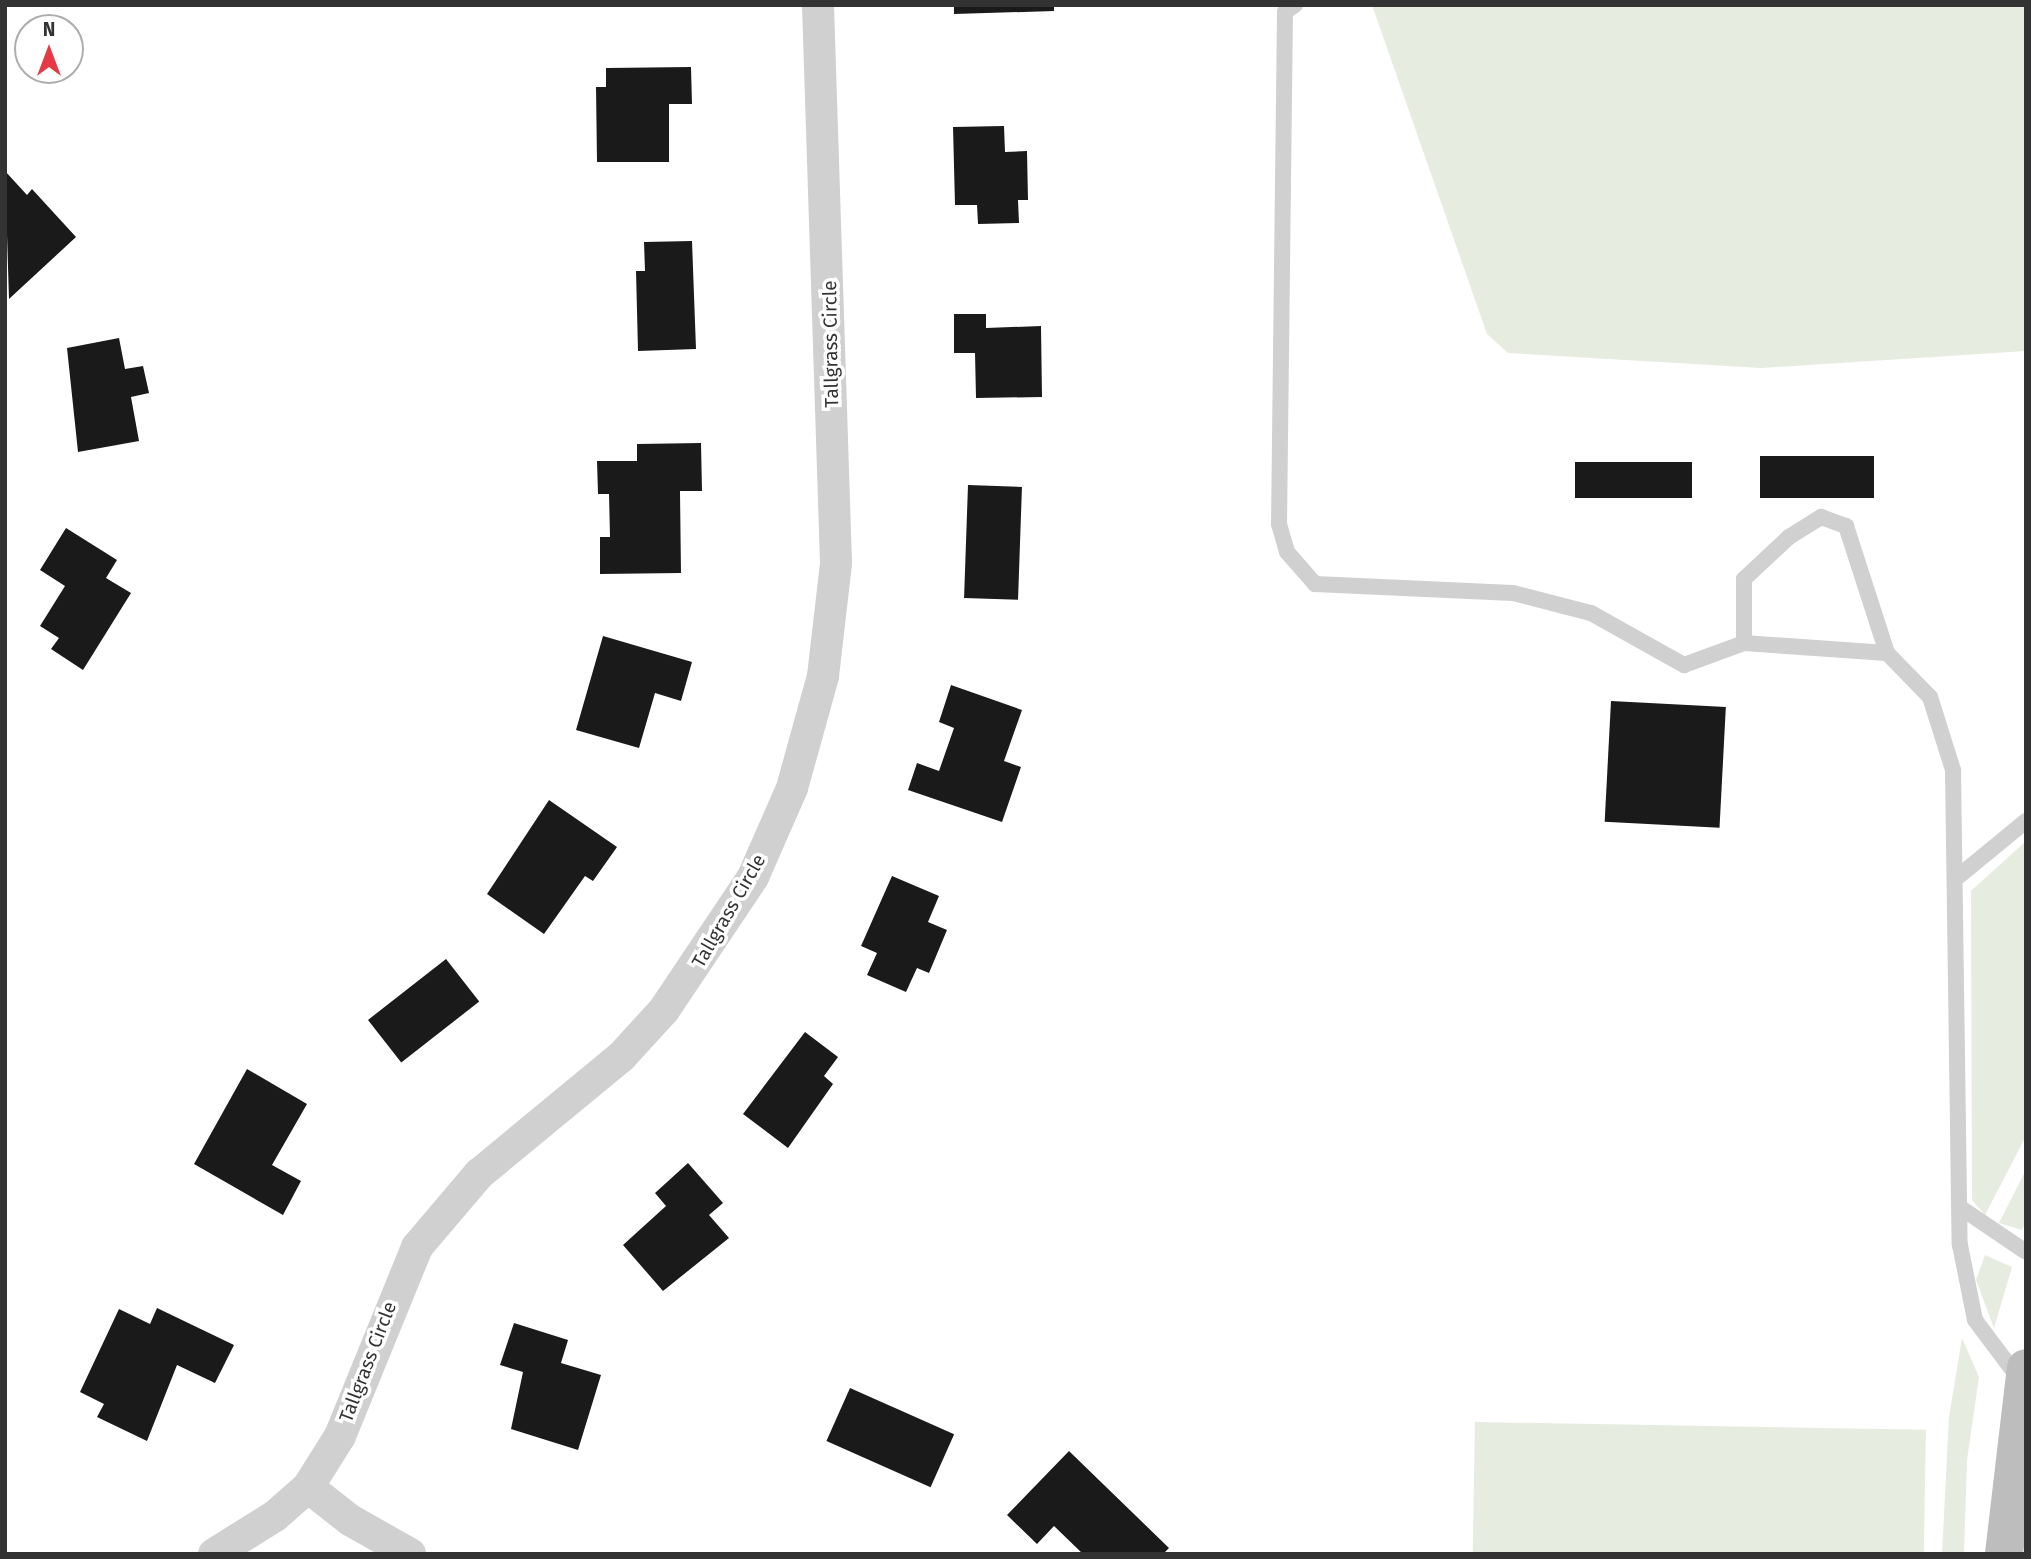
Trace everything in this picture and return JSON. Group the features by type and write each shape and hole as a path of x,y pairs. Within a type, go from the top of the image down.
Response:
{"street":[{"name":"Tallgrass Circle","path":"214,1554 275,1516 308,1487 340,1436 417,1247 479,1174 621,1057 664,1010 753,877 792,789 823,676 836,563 818,5"},
{"path":"2004,1554 2024,1375"},
{"path":"308,1487 349,1520 410,1554"}],"lane":[{"path":"1295,5 1285,12 1279,524 1297,570 1315,584 1345,590 1453,588 1556,603 1591,613 1684,665 1744,643 1886,653"},
{"path":"1744,643 1744,579 1821,517 1846,526 1886,653 1930,697 1944,733 1953,770 1959,876 1960,1245 1975,1320 2024,1375"},
{"path":"1959,876 2026,821"},
{"path":"1961,1208 2026,1252"}],"shaded area":[{"path":"1372,5 2026,5 2026,351 1761,368 1508,353 1487,334"},
{"path":"2026,841 2026,1136 1985,1215 1972,1200 1971,891"},
{"path":"2026,1170 2026,1221 2022,1230 1999,1223"},
{"path":"1985,1255 2012,1267 1994,1328 1976,1280"},
{"path":"1962,1338 1979,1377 1967,1460 1964,1554 1942,1554 1949,1417"},
{"path":"1475,1422 1926,1430 1924,1554 1473,1554"}],"building":[{"path":"954,5 1054,5 1054,11 954,14"},
{"path":"691,67 692,104 669,104 669,162 597,162 596,87 606,87 606,68"},
{"path":"1004,126 1005,152 1027,151 1028,200 1018,200 1019,223 978,224 977,205 955,205 953,127"},
{"path":"5,171 27,195 32,189 76,237 9,299"},
{"path":"692,241 696,349 638,351 636,271 645,271 644,242"},
{"path":"954,314 986,314 986,328 1041,326 1042,397 976,398 975,353 954,353"},
{"path":"119,338 125,369 143,366 149,393 131,397 139,441 78,452 67,348"},
{"path":"701,443 702,491 680,491 681,573 600,574 600,537 610,537 609,494 598,494 597,461 637,461 637,444"},
{"path":"1760,456 1874,456 1874,498 1760,498"},
{"path":"1575,462 1692,462 1692,498 1575,498"},
{"path":"968,485 1022,487 1018,600 964,598"},
{"path":"66,528 117,560 106,578 131,593 83,670 51,649 59,638 40,626 65,586 40,570"},
{"path":"603,636 692,662 681,701 655,693 639,748 576,730"},
{"path":"951,685 1022,710 1004,761 1021,767 1002,822 908,790 917,763 939,771 954,728 939,722"},
{"path":"1611,701 1726,707 1720,828 1605,822"},
{"path":"549,800 617,847 593,881 585,876 544,934 487,894"},
{"path":"892,876 939,896 928,922 947,930 929,973 917,968 906,992 867,975 877,953 861,946"},
{"path":"446,959 479,1002 401,1063 368,1020"},
{"path":"805,1032 838,1057 824,1076 833,1084 788,1148 743,1114"},
{"path":"247,1069 307,1104 272,1165 301,1181 283,1215 194,1164"},
{"path":"688,1163 723,1203 709,1215 729,1238 663,1291 623,1245 666,1206 655,1193"},
{"path":"157,1308 234,1345 215,1383 177,1365 147,1441 97,1417 104,1404 80,1392 119,1309 150,1324"},
{"path":"514,1323 568,1340 561,1363 601,1375 578,1450 511,1429 523,1372 500,1365"},
{"path":"850,1388 954,1434 931,1487 826,1441"},
{"path":"1069,1451 1169,1548 1163,1554 1083,1554 1054,1526 1037,1544 1007,1515"}]}
